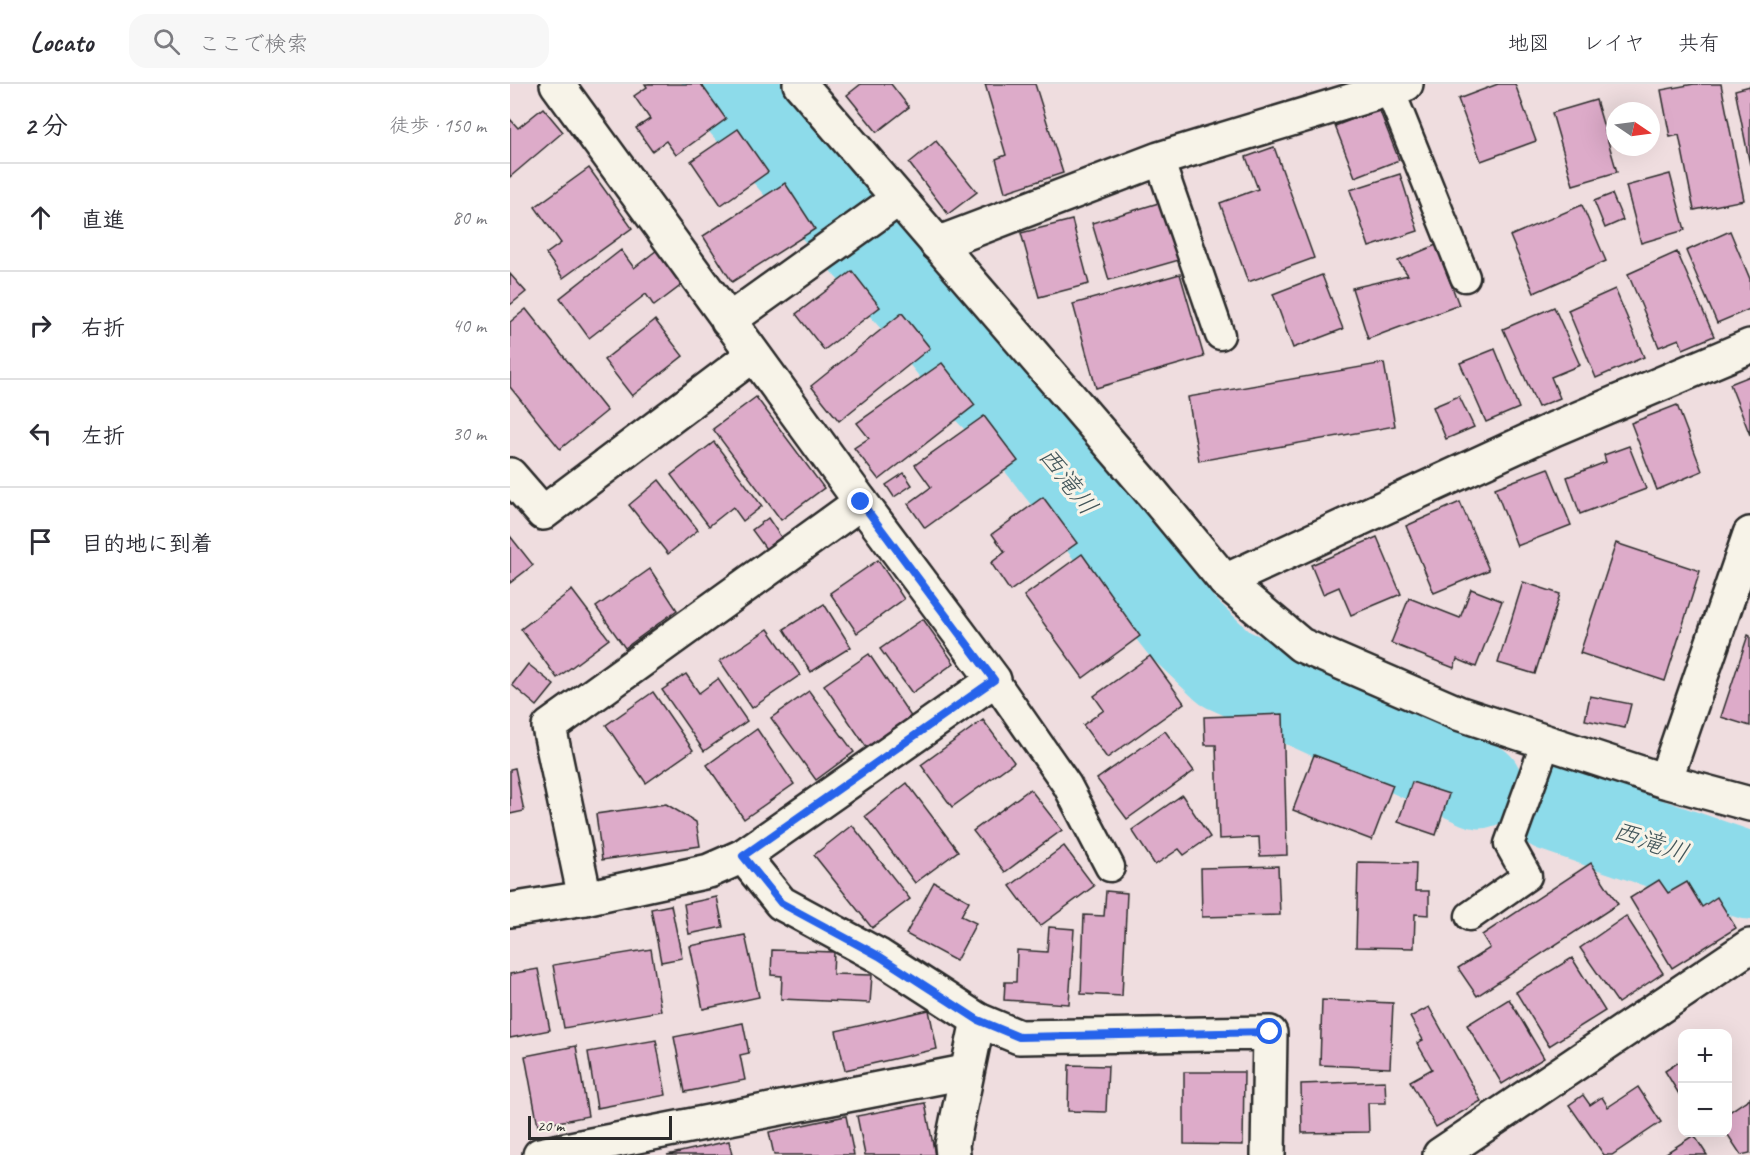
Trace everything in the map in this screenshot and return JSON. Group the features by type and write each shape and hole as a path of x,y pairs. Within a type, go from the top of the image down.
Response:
{"street":[{"path":"510,910 585,898 709,871 743,856 994,680 728,321 557,84"},
{"path":"800,84 1148,488 1225,581 1301,645 1458,713 1665,781 1750,804"},
{"path":"937,244 1159,159 1397,86"},
{"path":"728,321 898,199"},
{"path":"1225,581 1554,429 1750,346"},
{"path":"510,475 543,513 753,355"},
{"path":"585,898 549,727 861,502"},
{"path":"1665,781 1750,534"},
{"path":"743,856 781,903 879,956 978,1020 1019,1037 1270,1032 1268,1155"},
{"path":"1440,1155 1750,946"},
{"path":"953,1155 952,1145 965,1072 978,1020"},
{"path":"540,1155 965,1072"}],"lane":[{"path":"1397,86 1465,277"},
{"path":"1159,159 1220,336"},
{"path":"994,680 1067,785 1110,867"},
{"path":"1470,916 1527,876 1509,844 1546,742"}],"building":[{"path":"645,84 701,84 726,119 676,155 666,141 652,151 636,128 650,119 634,96 647,87"},
{"path":"861,84 891,84 909,107 877,132 847,95"},
{"path":"985,84 1035,84 1063,173 1005,192 996,159 1006,155"},
{"path":"1498,84 1515,84 1536,141 1481,161 1458,99"},
{"path":"1694,84 1721,84 1744,200 1694,210 1679,135 1670,137 1661,90"},
{"path":"1750,86 1750,165 1735,90"},
{"path":"1596,100 1606,134 1606,156 1612,156 1617,172 1573,185 1552,113"},
{"path":"543,108 563,132 510,177 510,119 518,128"},
{"path":"1379,109 1399,160 1355,177 1335,126"},
{"path":"738,129 768,172 721,205 691,161"},
{"path":"936,141 977,192 948,214 909,163"},
{"path":"1274,147 1314,258 1248,282 1220,203 1258,189 1246,157"},
{"path":"589,168 632,228 563,278 546,254 561,243 535,207"},
{"path":"1400,174 1418,231 1369,247 1350,190"},
{"path":"1670,174 1685,230 1641,243 1626,186"},
{"path":"785,183 815,229 732,282 703,236"},
{"path":"1612,194 1623,220 1605,228 1594,201"},
{"path":"1162,202 1179,260 1109,280 1092,223"},
{"path":"1582,205 1606,261 1534,293 1510,236"},
{"path":"1072,220 1089,284 1039,297 1021,233"},
{"path":"1730,231 1750,279 1750,309 1717,323 1686,251"},
{"path":"1436,245 1459,305 1368,339 1352,288 1408,275 1398,261"},
{"path":"621,250 634,268 657,250 683,284 654,306 646,294 589,338 560,298"},
{"path":"1677,252 1714,336 1683,349 1679,339 1659,347 1628,274"},
{"path":"852,271 880,307 824,350 796,314"},
{"path":"510,274 526,292 510,305"},
{"path":"1180,274 1204,357 1096,388 1073,304"},
{"path":"1322,275 1343,329 1293,348 1273,294"},
{"path":"1615,289 1644,357 1596,378 1568,310"},
{"path":"1554,307 1580,365 1551,377 1560,398 1538,407 1503,329"},
{"path":"526,309 607,411 560,449 510,387 510,322"},
{"path":"902,313 930,348 839,421 811,386"},
{"path":"655,320 683,356 632,396 604,360"},
{"path":"1495,349 1519,408 1486,422 1460,363"},
{"path":"942,363 975,405 879,480 854,448 869,438 857,423"},
{"path":"1384,363 1395,426 1199,461 1188,397"},
{"path":"1750,376 1750,435 1730,384"},
{"path":"1459,396 1474,427 1446,439 1433,407"},
{"path":"756,397 824,488 781,520 713,429"},
{"path":"1677,405 1702,471 1657,490 1631,423"},
{"path":"984,416 1018,461 925,528 908,504 931,487 915,465"},
{"path":"714,442 762,506 743,521 733,507 709,526 671,475"},
{"path":"1629,446 1646,489 1580,514 1567,477 1606,462 1604,455"},
{"path":"1548,468 1571,525 1517,546 1495,488"},
{"path":"904,473 912,485 894,497 886,485"},
{"path":"659,480 698,530 668,554 629,505"},
{"path":"1043,497 1077,543 1010,591 991,563 1005,552 992,534"},
{"path":"1460,502 1489,570 1434,593 1406,526"},
{"path":"768,518 781,537 766,549 752,530"},
{"path":"510,536 533,565 510,583"},
{"path":"1377,537 1401,594 1351,615 1339,587 1323,594 1311,565"},
{"path":"1616,543 1700,571 1665,681 1580,653"},
{"path":"1082,554 1140,636 1083,678 1024,596"},
{"path":"878,560 904,599 857,633 830,593"},
{"path":"650,569 677,610 625,648 596,607"},
{"path":"1523,582 1560,594 1535,674 1498,663"},
{"path":"1471,589 1502,601 1476,667 1457,659 1454,668 1391,643 1409,598 1460,618"},
{"path":"572,590 609,639 557,678 521,629"},
{"path":"824,604 851,647 811,672 784,629"},
{"path":"923,619 954,663 912,693 880,649"},
{"path":"768,629 800,675 752,708 720,661"},
{"path":"1748,635 1750,636 1750,726 1721,717"},
{"path":"869,654 912,718 867,748 824,685"},
{"path":"1150,656 1184,703 1107,758 1083,725 1104,710 1094,696"},
{"path":"528,664 554,685 537,706 512,685"},
{"path":"686,674 699,693 718,679 747,721 704,751 662,690"},
{"path":"809,691 854,752 816,780 771,718"},
{"path":"653,692 693,750 646,783 606,725"},
{"path":"1590,696 1631,704 1625,728 1585,720"},
{"path":"1283,714 1287,855 1260,856 1259,837 1219,839 1216,745 1205,745 1204,717"},
{"path":"983,720 1014,762 952,807 921,765"},
{"path":"757,729 794,784 744,819 707,765"},
{"path":"1165,731 1194,771 1127,819 1097,779"},
{"path":"1314,755 1393,785 1372,840 1293,810"},
{"path":"515,768 524,811 510,814 510,769"},
{"path":"1412,782 1449,794 1436,835 1398,822"},
{"path":"907,783 958,851 915,883 865,816"},
{"path":"1030,789 1062,830 1005,872 973,831"},
{"path":"1182,795 1210,837 1184,855 1179,849 1155,865 1132,830"},
{"path":"666,804 696,822 700,846 602,860 596,814"},
{"path":"852,825 910,899 872,928 814,855"},
{"path":"1064,846 1094,886 1040,926 1010,886"},
{"path":"1358,862 1416,863 1415,891 1429,891 1429,915 1415,914 1414,948 1356,947"},
{"path":"1591,863 1618,904 1477,996 1458,968 1490,948 1482,935"},
{"path":"1278,866 1280,915 1202,917 1201,868"},
{"path":"1659,880 1668,893 1687,882 1702,907 1717,897 1736,928 1672,968 1630,898"},
{"path":"934,882 969,901 961,916 976,923 956,961 906,934"},
{"path":"1106,891 1127,893 1122,996 1081,994 1084,915 1104,916"},
{"path":"717,897 723,927 689,934 684,904"},
{"path":"671,905 682,958 661,962 651,909"},
{"path":"1626,916 1663,973 1618,1003 1580,948"},
{"path":"1049,927 1074,929 1069,1004 1004,1000 1005,982 1016,982 1017,950 1047,952"},
{"path":"745,935 759,997 703,1009 690,946"},
{"path":"651,949 661,1011 564,1028 553,965"},
{"path":"772,950 834,952 833,974 872,975 870,1003 781,999 782,976 771,975"},
{"path":"1572,958 1605,1011 1549,1046 1516,992"},
{"path":"538,969 550,1030 510,1038 510,974"},
{"path":"1509,999 1544,1058 1502,1084 1467,1025"},
{"path":"1322,1000 1393,1003 1390,1068 1320,1065"},
{"path":"1429,1007 1481,1101 1436,1127 1410,1081 1432,1069 1417,1043 1423,1040 1410,1017"},
{"path":"929,1010 937,1049 845,1070 836,1031"},
{"path":"743,1023 749,1053 740,1055 745,1080 685,1092 674,1037"},
{"path":"656,1040 666,1095 597,1108 588,1052"},
{"path":"576,1046 588,1116 538,1126 525,1056"},
{"path":"1678,1063 1678,1092 1665,1071"},
{"path":"1069,1065 1108,1066 1106,1112 1068,1111"},
{"path":"1184,1072 1244,1072 1243,1145 1184,1144"},
{"path":"1385,1081 1386,1103 1368,1103 1369,1132 1302,1133 1301,1084"},
{"path":"1638,1087 1661,1122 1612,1155 1604,1155 1569,1105 1583,1095 1590,1105 1602,1097 1608,1107"},
{"path":"1750,1098 1750,1153 1741,1155 1729,1137 1732,1137 1732,1110"},
{"path":"925,1103 935,1155 865,1155 857,1116"},
{"path":"846,1116 854,1155 774,1155 769,1132"},
{"path":"1691,1137 1695,1137 1707,1155 1663,1155"},
{"path":"729,1141 732,1155 667,1155"}],"waterway":[{"name":"西滝川","path":"725,84 916,303 981,384 1034,438 1181,626 1225,668 1479,785"},
{"name":"西滝川","path":"1552,808 1750,876"}],"route":[{"path":"861,502 994,680 743,856 781,903 879,956 978,1020 1019,1037 1270,1032"}]}
